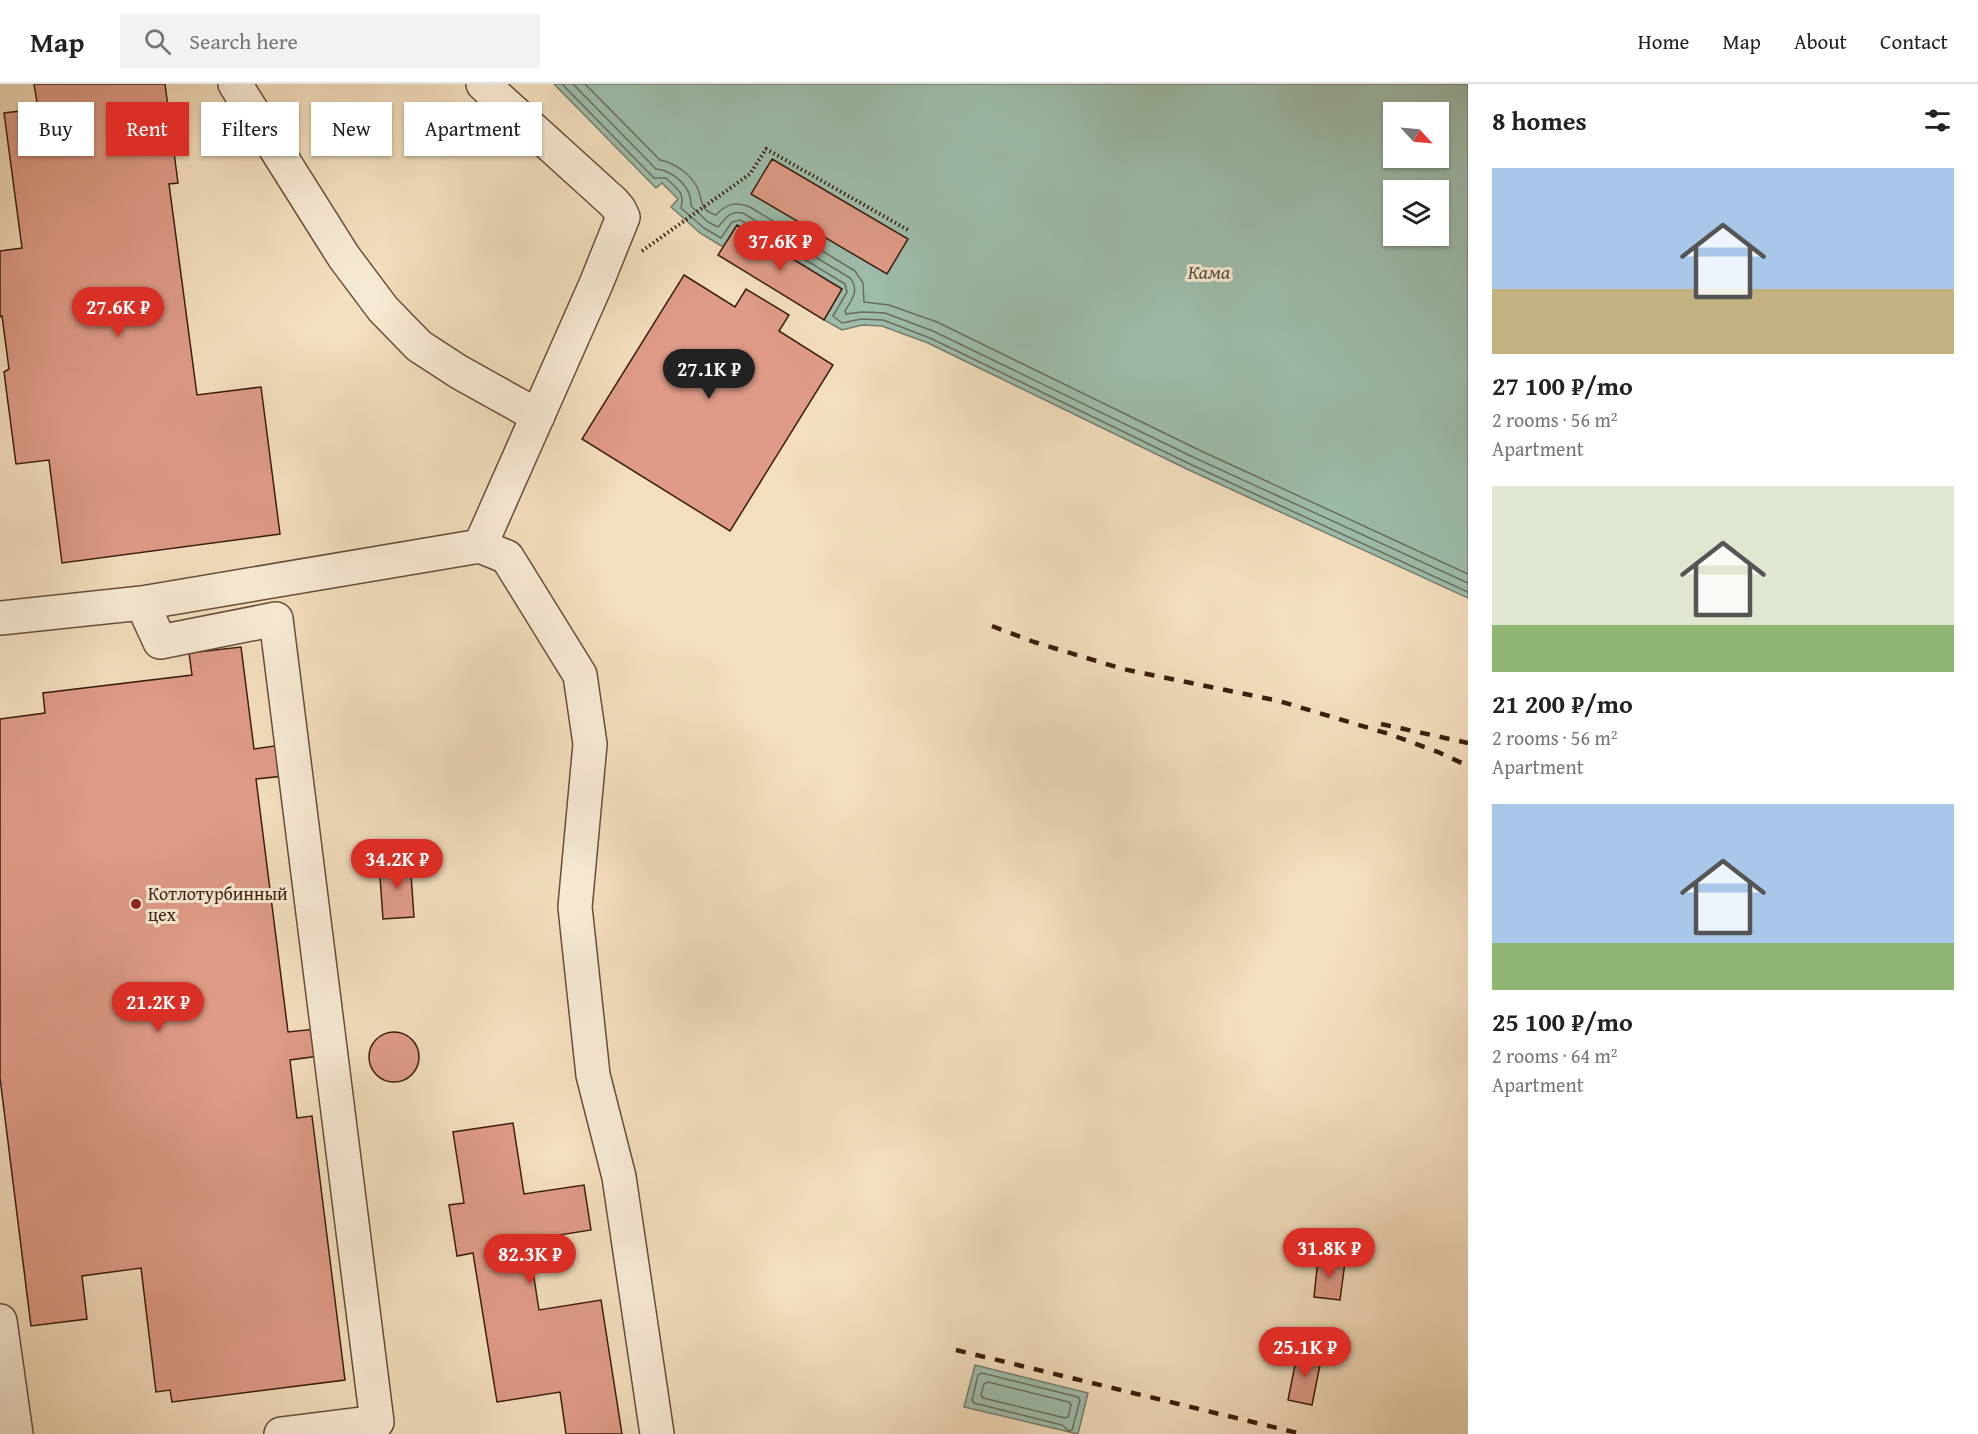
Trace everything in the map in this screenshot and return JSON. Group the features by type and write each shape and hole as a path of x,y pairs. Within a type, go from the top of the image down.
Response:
{"lane":[{"path":"235,84 344,257 383,309 419,346 459,372 538,416"},
{"path":"480,546 623,217 613,202 483,84"},
{"path":"0,618 142,603 480,546 507,557 579,675 590,744 575,907 593,1075 619,1177 657,1434"},
{"path":"142,603 160,642 276,620 377,1422 280,1434"},
{"path":"0,1321 16,1434"}],"path":[{"path":"645,249 750,174 766,149 908,230"}],"water":[{"name":"Кама","path":"554,84 1468,84 1468,598 1189,470 928,343 882,326 862,325 842,330 824,320 842,289 737,225 723,247 700,233 671,207 678,199 662,183 656,188"},
{"path":"975,1365 1088,1393 1078,1434 964,1407"}],"building":[{"path":"34,84 165,84 167,102 106,102 106,156 174,156 178,183 169,184 197,395 261,387 280,534 62,563 49,460 16,464 4,372 9,369 2,316 0,317 0,251 22,248 4,113 18,111 18,156 94,156 94,102 37,102"},
{"path":"772,159 908,239 887,274 751,194"},
{"path":"737,225 842,289 824,320 718,255"},
{"path":"684,275 735,307 746,289 789,315 779,331 833,365 730,531 582,439"},
{"name":"Котлотурбинный цех","path":"241,647 254,749 281,745 284,776 256,779 288,1032 316,1029 319,1056 290,1060 297,1118 312,1116 345,1380 172,1402 170,1390 156,1392 141,1268 82,1276 87,1319 31,1326 0,1078 0,719 45,713 43,693 192,675 189,653"},
{"path":"410,860 414,917 383,919 379,863"},
{"path":"389,1032 399,1032 412,1039 419,1052 419,1062 412,1075 399,1082 389,1082 380,1078 373,1071 369,1062 369,1052 373,1043 380,1036"},
{"path":"513,1123 524,1194 584,1185 591,1230 528,1240 539,1310 601,1300 622,1434 566,1434 560,1392 497,1402 473,1253 457,1256 449,1205 464,1203 453,1132"},
{"path":"1318,1259 1345,1262 1340,1300 1314,1297"},
{"path":"1298,1350 1322,1355 1312,1405 1288,1400"}],"railway":[{"path":"992,626 1034,642 1123,669 1279,701 1389,734 1468,766"},
{"path":"1381,724 1468,743"},
{"path":"956,1350 1302,1434"}],"place":[{"name":"Котлотурбинный цех","path":"136,904"}]}
